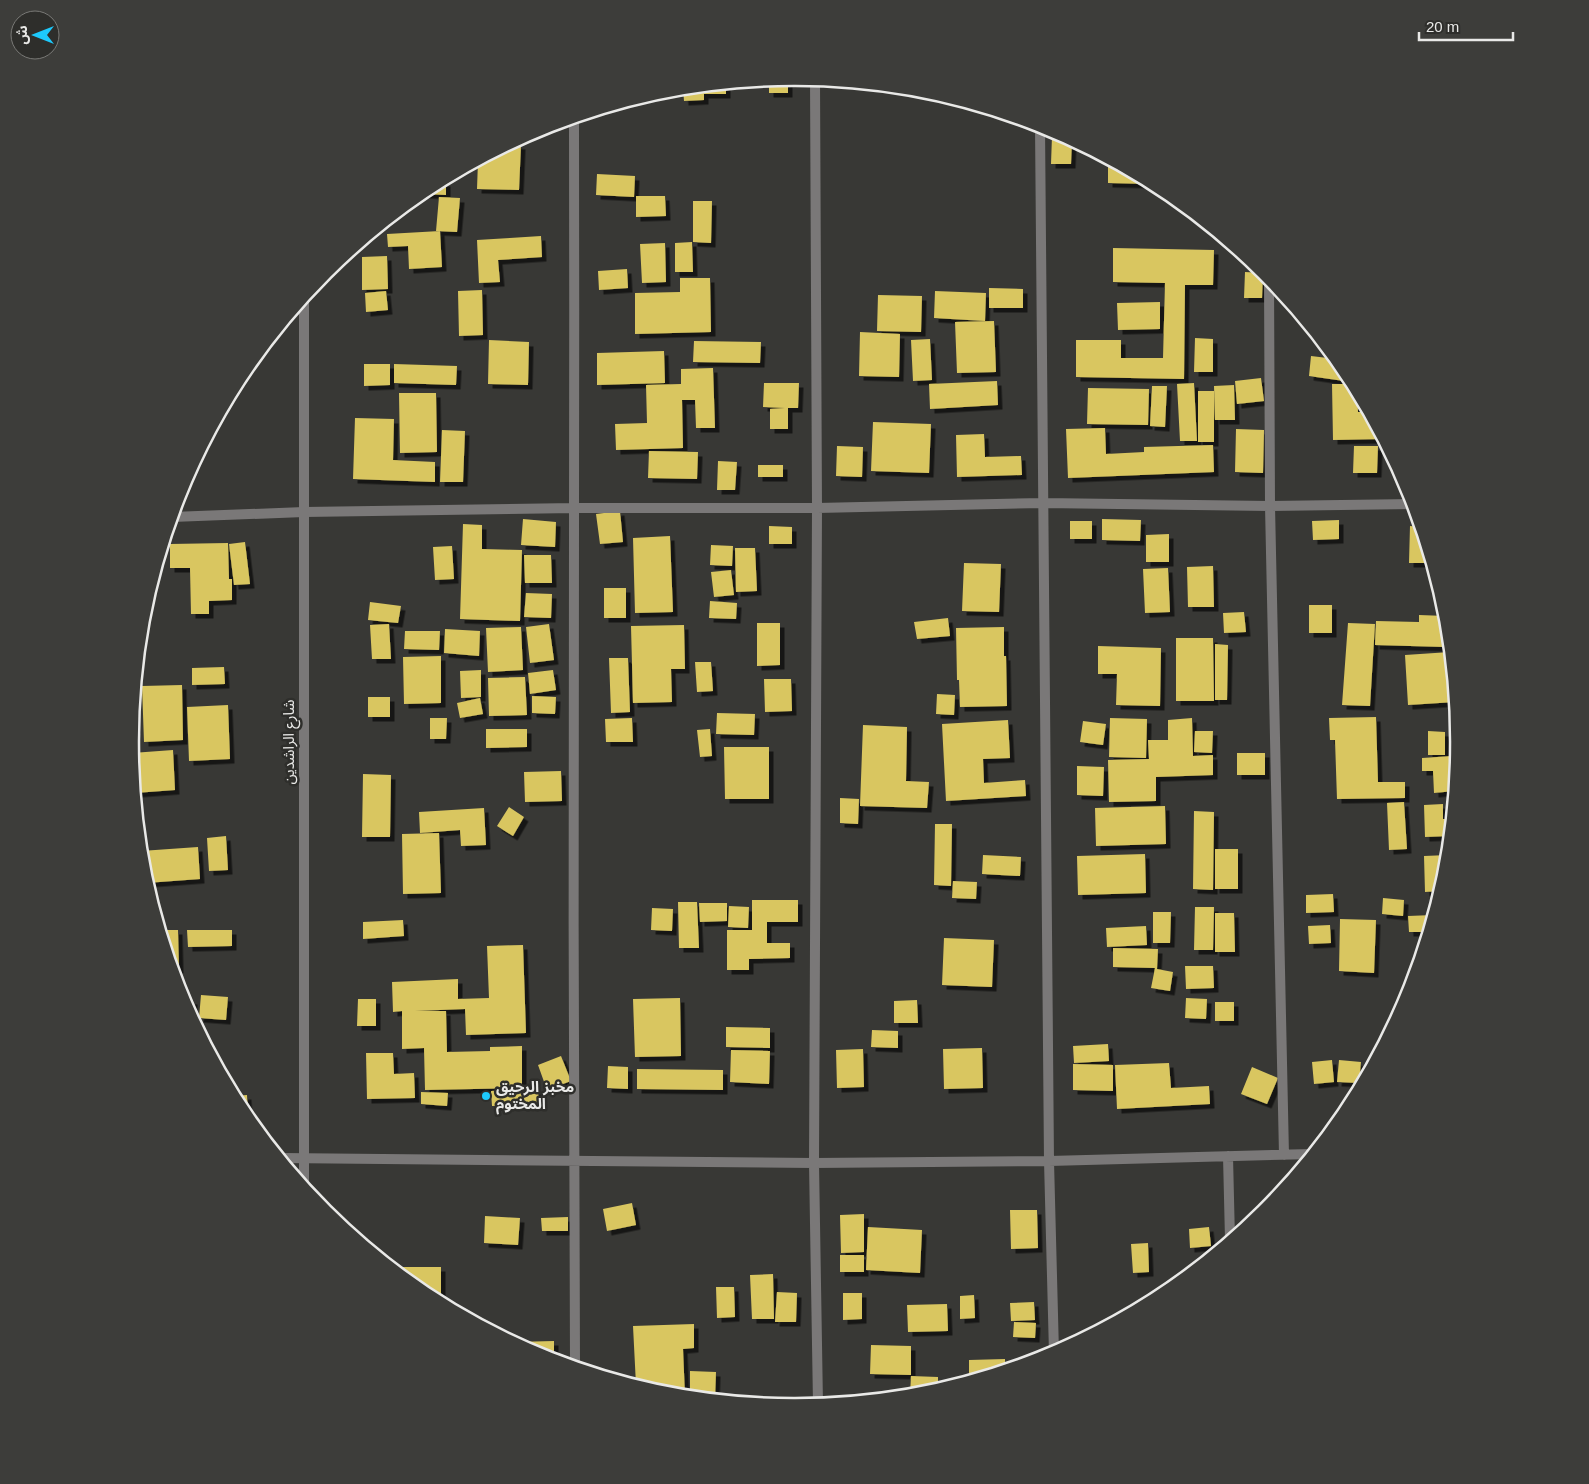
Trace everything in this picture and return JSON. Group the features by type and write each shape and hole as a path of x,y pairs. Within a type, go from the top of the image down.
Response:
{"street":[{"path":"815,87 817,508 814,1163 818,1397"},
{"path":"574,125 575,1360"},
{"path":"1040,134 1049,1160 1054,1344"},
{"path":"1269,290 1270,506 1284,1155"},
{"name":"شارع الراشدين","path":"304,307 304,1177"},
{"path":"179,517 304,512 575,508 817,508 1043,502 1270,506 1405,504"},
{"path":"288,1158 814,1163 1304,1154"},
{"path":"1228,1156 1230,1232"}],"building":[{"path":"788,86 788,93 769,93 769,87"},
{"path":"726,90 726,94 704,94 704,100 684,101 684,96"},
{"path":"1052,139 1072,148 1071,164 1051,164"},
{"path":"521,146 519,190 477,189 478,168"},
{"path":"1108,166 1138,184 1108,183"},
{"path":"597,174 635,176 634,197 596,195"},
{"path":"446,187 446,195 434,194"},
{"path":"636,196 665,196 666,216 636,217"},
{"path":"439,197 460,198 457,232 436,231"},
{"path":"693,201 712,201 711,243 693,242"},
{"path":"440,231 442,267 409,269 408,246 388,247 387,234"},
{"path":"541,236 542,257 498,260 500,282 479,283 477,240"},
{"path":"692,242 693,272 675,272 675,243"},
{"path":"665,243 666,282 642,283 640,244"},
{"path":"1113,248 1214,250 1213,285 1185,285 1184,379 1076,377 1076,340 1121,340 1121,358 1163,358 1165,283 1113,282"},
{"path":"387,256 388,289 362,290 362,257"},
{"path":"627,269 628,288 599,290 598,271"},
{"path":"1245,272 1252,272 1263,283 1262,298 1244,298"},
{"path":"680,278 710,278 711,332 635,334 635,293 680,292"},
{"path":"989,288 1023,289 1023,308 989,308"},
{"path":"482,290 483,335 459,336 458,291"},
{"path":"386,291 388,310 366,312 365,293"},
{"path":"935,291 986,293 985,321 934,318"},
{"path":"878,295 922,296 921,332 877,331"},
{"path":"1160,302 1160,329 1118,330 1117,303"},
{"path":"994,321 996,372 957,373 955,322"},
{"path":"860,332 900,334 899,377 859,376"},
{"path":"1195,338 1213,339 1213,372 1194,372"},
{"path":"930,339 932,380 913,381 911,340"},
{"path":"489,340 529,342 528,385 488,384"},
{"path":"694,341 761,342 760,363 693,362"},
{"path":"664,351 665,383 597,385 597,353"},
{"path":"1311,356 1326,358 1342,381 1309,376"},
{"path":"364,364 390,364 390,385 364,386"},
{"path":"394,364 457,366 456,385 394,383"},
{"path":"713,368 715,428 696,428 695,400 682,400 683,448 616,450 615,424 647,423 646,385 681,384 681,369"},
{"path":"1261,378 1264,401 1237,404 1235,381"},
{"path":"997,381 998,405 930,409 929,384"},
{"path":"764,383 799,383 798,408 788,408 788,429 770,429 770,409 785,408 763,407"},
{"path":"1194,383 1197,441 1180,441 1177,384"},
{"path":"1332,384 1344,384 1358,407 1358,412 1361,412 1376,439 1333,440"},
{"path":"1234,385 1235,420 1215,420 1214,386"},
{"path":"1152,386 1167,386 1165,427 1150,426"},
{"path":"1088,388 1149,389 1148,425 1087,424"},
{"path":"1198,391 1214,391 1214,442 1198,442"},
{"path":"399,393 436,393 437,452 400,453"},
{"path":"355,418 394,419 393,460 435,462 435,482 353,479"},
{"path":"873,422 931,424 929,473 871,471"},
{"path":"1105,428 1106,454 1144,452 1144,447 1213,445 1214,472 1068,478 1066,429"},
{"path":"1236,429 1264,430 1263,473 1235,472"},
{"path":"442,430 465,431 463,482 440,482"},
{"path":"984,434 985,457 1021,456 1022,475 957,477 956,435"},
{"path":"837,446 863,447 862,477 836,476"},
{"path":"1354,446 1378,446 1377,473 1353,473"},
{"path":"649,451 698,452 697,479 648,478"},
{"path":"718,461 737,462 735,490 717,490"},
{"path":"758,465 783,465 783,477 758,477"},
{"path":"620,511 623,542 600,544 596,514"},
{"path":"523,519 556,522 555,547 521,545"},
{"path":"1102,519 1141,520 1140,541 1102,540"},
{"path":"1339,520 1339,539 1313,540 1312,521"},
{"path":"1070,521 1092,521 1092,539 1070,539"},
{"path":"463,524 482,525 482,549 522,550 520,621 460,619"},
{"path":"769,526 792,527 792,544 769,544"},
{"path":"1410,526 1413,526 1425,563 1409,563"},
{"path":"1169,534 1169,562 1146,562 1146,535"},
{"path":"670,536 673,612 635,613 633,538"},
{"path":"245,542 250,584 234,585 229,544"},
{"path":"228,543 229,579 232,579 232,600 209,601 209,614 191,614 190,568 170,568 170,544"},
{"path":"711,545 733,546 732,566 710,565"},
{"path":"452,546 454,579 435,580 433,547"},
{"path":"735,548 755,548 757,591 736,592"},
{"path":"524,555 551,555 552,583 525,583"},
{"path":"964,563 1001,564 999,612 962,611"},
{"path":"1213,566 1214,607 1188,607 1187,567"},
{"path":"1168,568 1170,612 1145,613 1143,569"},
{"path":"731,570 734,595 714,597 711,572"},
{"path":"604,588 626,588 626,618 604,618"},
{"path":"526,593 552,594 551,618 524,617"},
{"path":"710,601 737,603 736,619 709,618"},
{"path":"370,602 401,606 398,623 368,620"},
{"path":"1309,605 1332,605 1332,633 1309,633"},
{"path":"1244,612 1246,632 1224,633 1223,613"},
{"path":"1419,615 1438,616 1443,647 1375,645 1376,621 1419,622"},
{"path":"948,618 950,636 917,639 914,622"},
{"path":"757,623 780,623 780,665 757,666"},
{"path":"1348,623 1375,624 1370,706 1342,705"},
{"path":"389,624 391,659 372,659 370,625"},
{"path":"549,624 554,660 530,663 526,627"},
{"path":"684,625 685,669 671,669 672,702 633,703 631,626"},
{"path":"521,627 523,670 488,672 486,628"},
{"path":"1004,627 1007,706 960,707 959,680 957,680 956,628"},
{"path":"445,629 480,631 479,656 444,653"},
{"path":"405,631 440,631 439,650 404,649"},
{"path":"1176,638 1213,638 1214,701 1176,701"},
{"path":"1215,644 1228,645 1227,700 1215,700"},
{"path":"1098,646 1161,648 1160,706 1116,705 1117,674 1098,674"},
{"path":"1444,652 1449,702 1408,705 1405,655"},
{"path":"441,656 441,703 404,704 403,657"},
{"path":"609,658 628,658 630,712 611,713"},
{"path":"695,662 711,662 713,691 697,692"},
{"path":"224,667 225,684 192,685 192,668"},
{"path":"481,670 481,697 461,698 460,671"},
{"path":"553,670 556,690 530,694 528,673"},
{"path":"525,677 527,715 489,716 488,678"},
{"path":"764,679 791,679 792,711 765,712"},
{"path":"182,685 183,740 144,742 142,686"},
{"path":"937,694 955,695 954,715 936,714"},
{"path":"532,696 556,697 555,714 532,713"},
{"path":"368,697 390,697 390,717 368,717"},
{"path":"480,698 483,714 460,718 457,703"},
{"path":"228,705 230,759 189,761 187,707"},
{"path":"717,713 755,714 754,735 716,734"},
{"path":"1376,717 1378,782 1405,782 1405,798 1337,799 1335,740 1330,740 1329,718"},
{"path":"430,718 447,718 446,739 430,739"},
{"path":"632,718 633,742 606,742 605,719"},
{"path":"1110,718 1147,719 1146,758 1109,757"},
{"path":"1192,718 1193,756 1213,755 1213,775 1156,777 1156,801 1109,802 1108,760 1149,759 1148,740 1168,740 1168,720"},
{"path":"1008,720 1010,758 983,759 984,783 1025,780 1026,796 946,801 942,724"},
{"path":"1083,721 1106,724 1103,745 1080,742"},
{"path":"863,725 907,727 906,781 929,782 927,808 860,806"},
{"path":"486,729 527,729 527,747 486,748"},
{"path":"710,729 712,756 700,757 697,730"},
{"path":"1195,731 1213,731 1212,753 1194,752"},
{"path":"1428,731 1445,732 1445,755 1428,755"},
{"path":"724,747 769,747 769,799 725,799"},
{"path":"173,750 175,790 141,793 139,752"},
{"path":"1237,753 1265,753 1265,775 1237,775"},
{"path":"1450,756 1448,792 1434,793 1433,771 1422,771 1422,758"},
{"path":"1077,766 1104,767 1103,796 1077,795"},
{"path":"561,771 562,801 525,802 524,772"},
{"path":"363,774 391,775 390,837 362,837"},
{"path":"840,798 859,799 858,824 840,823"},
{"path":"1404,802 1407,849 1389,850 1387,803"},
{"path":"1443,804 1443,819 1446,819 1444,836 1425,837 1424,805"},
{"path":"1165,806 1166,844 1096,846 1095,808"},
{"path":"509,807 524,817 513,836 497,826"},
{"path":"484,808 486,845 461,846 460,830 420,833 419,812"},
{"path":"1194,811 1214,812 1213,890 1193,889"},
{"path":"935,824 952,824 951,886 934,885"},
{"path":"439,833 441,893 403,894 402,834"},
{"path":"226,836 228,870 209,871 207,838"},
{"path":"198,847 200,879 154,882 148,851"},
{"path":"1215,849 1238,849 1238,889 1215,889"},
{"path":"1145,854 1146,893 1078,895 1077,856"},
{"path":"983,855 1021,857 1020,876 982,874"},
{"path":"1440,855 1433,891 1425,892 1424,856"},
{"path":"953,881 977,882 976,899 952,898"},
{"path":"1333,894 1334,912 1306,913 1306,895"},
{"path":"1383,898 1404,900 1403,916 1382,914"},
{"path":"752,900 798,900 798,922 767,922 767,943 790,943 790,958 749,959 749,970 727,970 727,930 752,930"},
{"path":"678,902 697,902 699,948 679,948"},
{"path":"699,903 727,903 727,921 700,922"},
{"path":"729,906 749,907 748,928 728,927"},
{"path":"1195,907 1214,907 1213,950 1194,950"},
{"path":"652,908 673,909 672,931 651,930"},
{"path":"1153,912 1171,912 1170,943 1153,943"},
{"path":"1215,913 1234,913 1235,952 1215,952"},
{"path":"1427,915 1422,932 1409,932 1408,916"},
{"path":"1340,919 1376,920 1374,973 1339,971"},
{"path":"403,920 404,936 363,939 363,922"},
{"path":"1330,925 1331,943 1309,944 1308,926"},
{"path":"1146,926 1147,945 1107,947 1106,928"},
{"path":"167,930 178,930 179,966"},
{"path":"187,930 232,930 232,946 188,947"},
{"path":"944,938 994,940 992,987 942,985"},
{"path":"523,945 526,1033 466,1035 465,1009 415,1011 446,1011 447,1052 490,1051 490,1047 522,1046 522,1088 425,1090 424,1048 402,1049 402,1011 393,1012 392,982 458,979 458,999 489,998 487,946"},
{"path":"1113,948 1158,949 1157,969 1173,972 1170,991 1151,988 1155,968 1113,967"},
{"path":"1185,966 1213,966 1214,988 1186,989"},
{"path":"201,995 228,997 226,1020 200,1018"},
{"path":"680,998 681,1056 635,1057 633,999"},
{"path":"1186,998 1207,999 1206,1019 1185,1018"},
{"path":"358,999 376,999 376,1026 357,1026"},
{"path":"917,1000 918,1023 894,1023 894,1001"},
{"path":"1215,1002 1234,1002 1234,1021 1215,1021"},
{"path":"726,1027 770,1028 770,1048 726,1047"},
{"path":"872,1030 898,1031 898,1048 871,1047"},
{"path":"1108,1044 1109,1061 1074,1063 1073,1046"},
{"path":"982,1048 983,1088 944,1089 943,1049"},
{"path":"863,1049 864,1087 837,1088 836,1050"},
{"path":"731,1050 770,1051 769,1084 730,1082"},
{"path":"366,1053 393,1053 394,1074 414,1073 415,1098 367,1099"},
{"path":"561,1056 571,1081 547,1090 538,1065"},
{"path":"1332,1060 1334,1082 1314,1084 1312,1062"},
{"path":"1339,1060 1361,1062 1360,1073 1354,1083 1337,1082"},
{"path":"1169,1063 1171,1088 1209,1086 1210,1104 1117,1109 1115,1065"},
{"path":"1073,1064 1113,1065 1113,1091 1073,1090"},
{"path":"608,1066 628,1067 628,1089 607,1088"},
{"path":"1252,1067 1278,1078 1267,1104 1241,1094"},
{"path":"637,1069 723,1070 723,1090 637,1089"},
{"path":"538,1090 539,1105 492,1106 491,1091"},
{"path":"421,1092 448,1093 447,1106 421,1104"},
{"path":"242,1095 247,1095 247,1103"},
{"path":"632,1203 636,1225 607,1231 603,1209"},
{"path":"1010,1210 1037,1210 1038,1248 1011,1249"},
{"path":"864,1214 864,1252 841,1253 840,1215"},
{"path":"485,1216 520,1218 518,1245 484,1243"},
{"path":"568,1217 568,1231 542,1231 541,1218"},
{"path":"868,1227 922,1230 920,1273 866,1270"},
{"path":"1209,1227 1211,1246 1190,1248 1189,1229"},
{"path":"1148,1243 1149,1272 1133,1273 1131,1244"},
{"path":"840,1255 864,1255 864,1272 840,1272"},
{"path":"402,1267 441,1267 441,1294"},
{"path":"773,1274 774,1319 752,1319 750,1275"},
{"path":"716,1287 734,1287 735,1317 717,1318"},
{"path":"777,1292 797,1293 796,1322 775,1322"},
{"path":"843,1293 862,1293 862,1319 843,1320"},
{"path":"974,1295 975,1318 960,1319 960,1296"},
{"path":"1034,1302 1035,1320 1011,1321 1010,1303"},
{"path":"947,1304 948,1331 908,1332 907,1305"},
{"path":"1014,1322 1036,1323 1035,1338 1013,1337"},
{"path":"694,1324 694,1348 683,1349 685,1388 636,1378 633,1326"},
{"path":"554,1341 554,1352 544,1348 530,1342"},
{"path":"871,1345 911,1346 911,1375 870,1374"},
{"path":"1005,1359 1005,1363 969,1374 969,1360"},
{"path":"690,1371 716,1372 715,1393 690,1389"},
{"path":"911,1376 938,1377 938,1381 910,1387"}],"place":[{"name":"مخبز الرحيق المختوم","path":"486,1096"}]}
